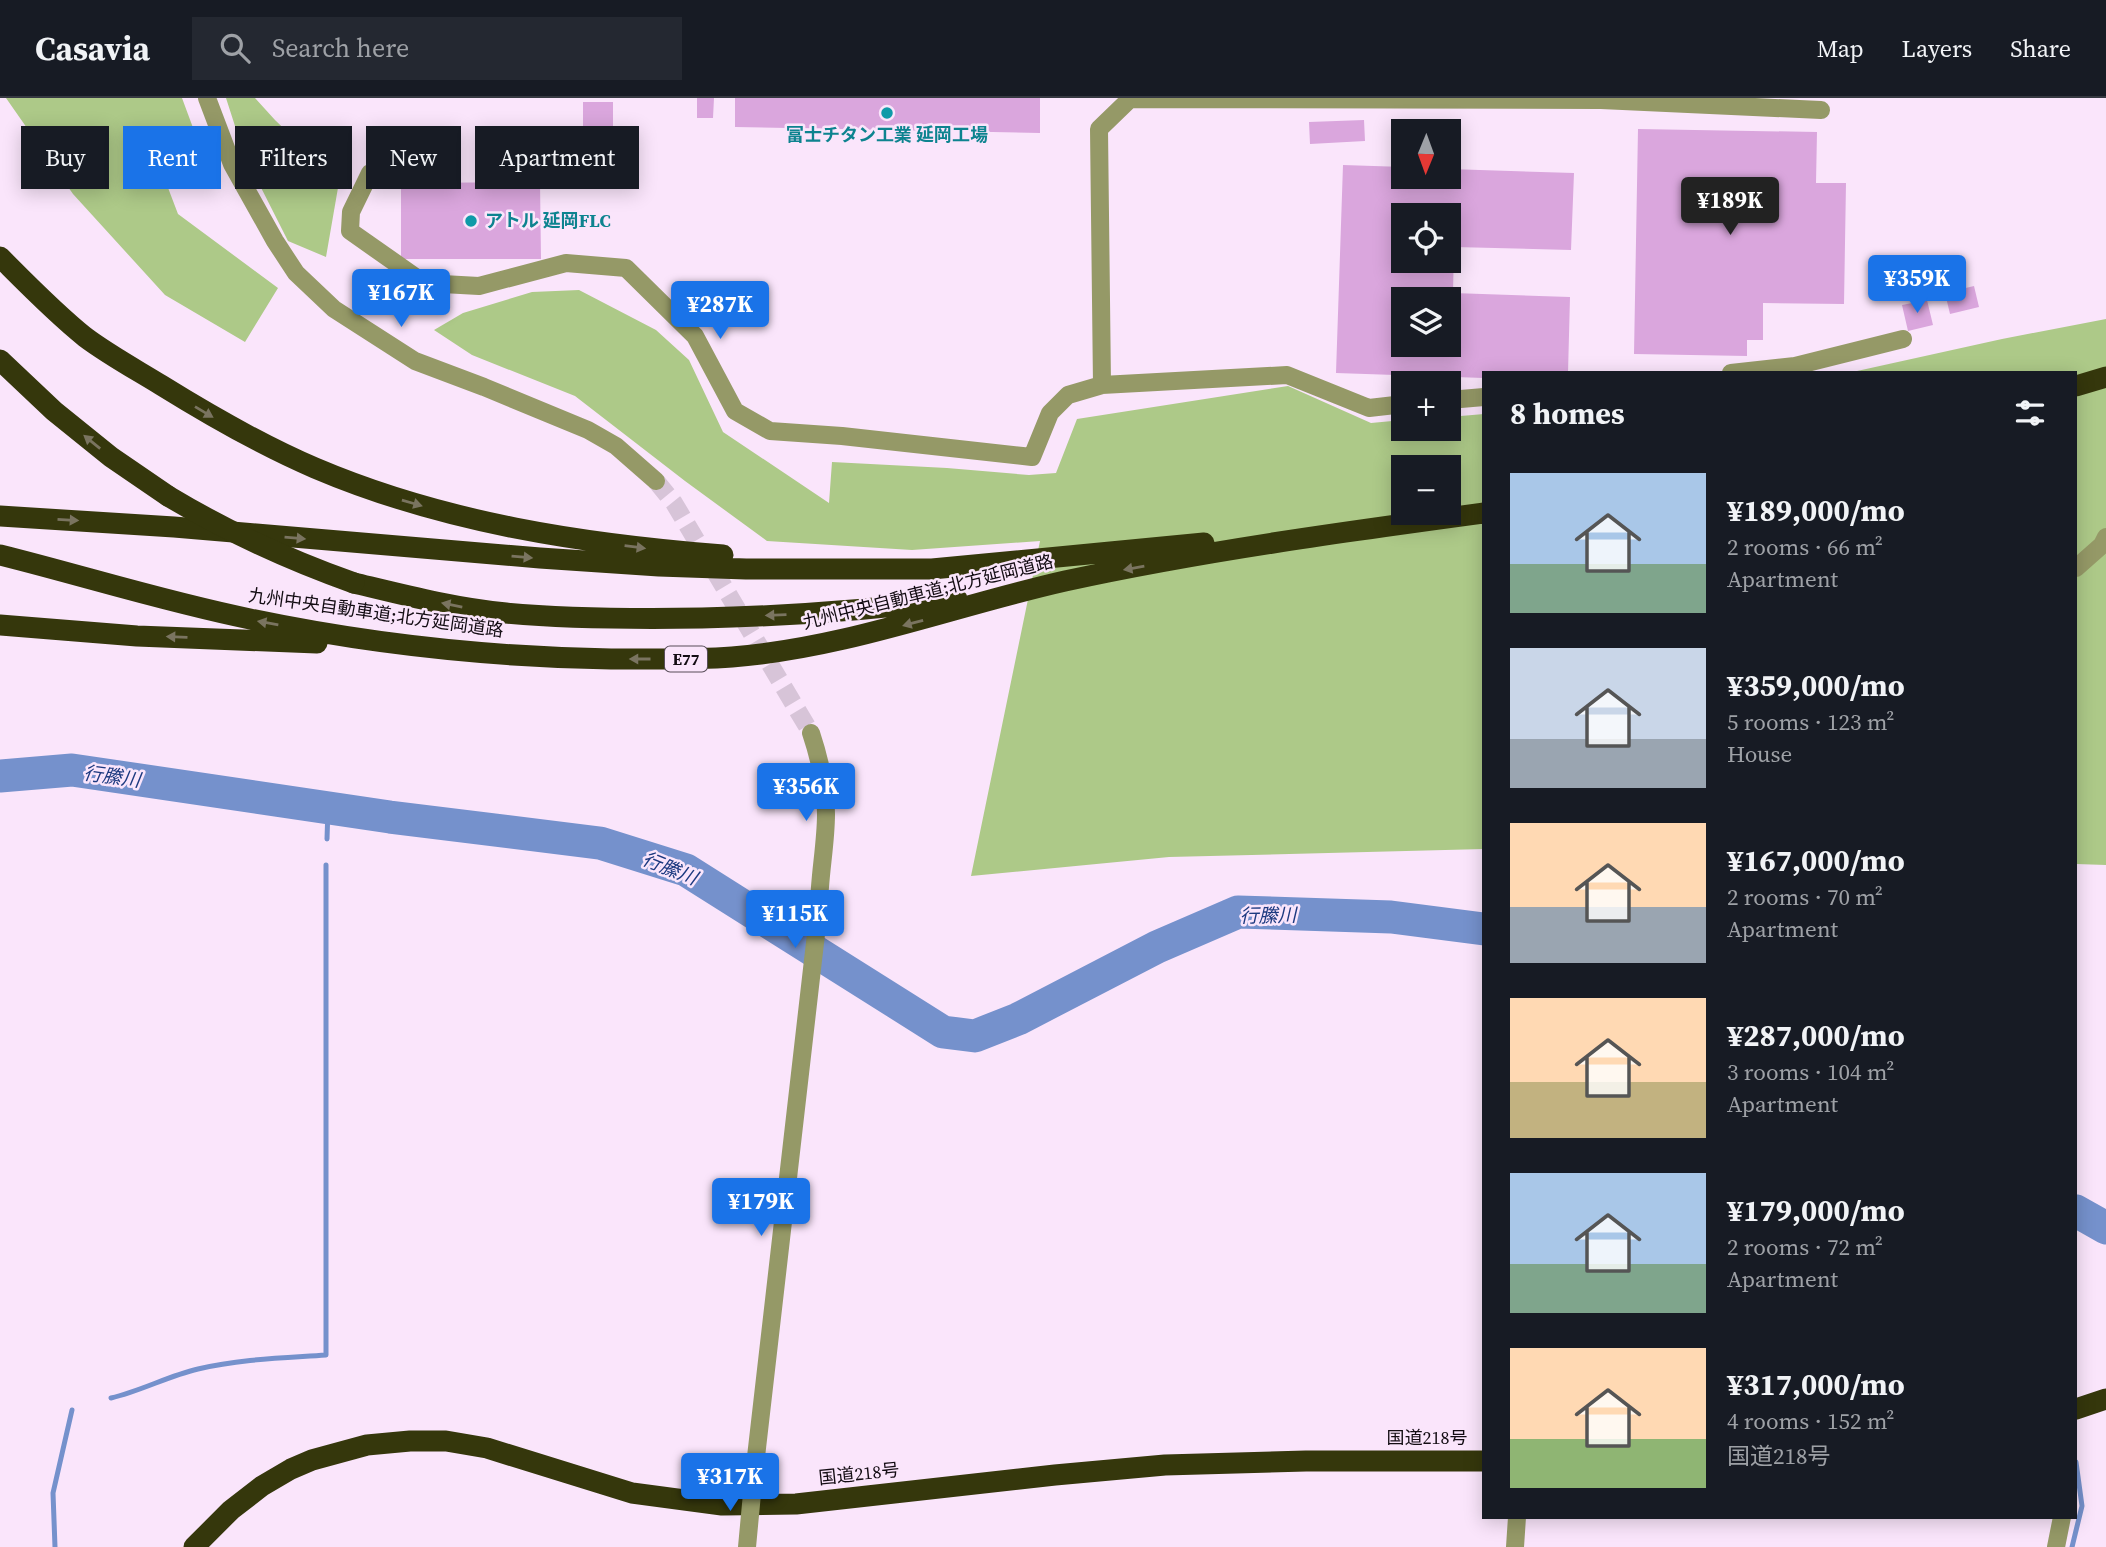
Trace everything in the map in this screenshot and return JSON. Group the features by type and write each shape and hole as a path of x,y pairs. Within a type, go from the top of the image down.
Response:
{"highway":[{"path":"0,242 85,330 146,376"},
{"path":"0,257 83,335 113,357 230,428 316,468 394,498 527,531 676,552 755,558 898,561 1043,557"},
{"path":"0,360 54,411 111,457 211,522 305,566 354,583 458,606 553,617 674,618 809,614 877,609 1063,582"},
{"path":"2077,386 2106,377"},
{"name":"九州中央自動車道;北方延岡道路","path":"0,555 195,607 314,631 466,653 572,658 687,659 767,653 860,636 1063,582 1211,554 1482,513"},
{"name":"九州中央自動車道;北方延岡道路","path":"0,516 173,527 671,567 816,571 979,566 1043,557 1370,529"},
{"path":"0,625 138,636 348,644 466,653"},
{"path":"2080,1407 2106,1399"},
{"name":"国道218号","path":"194,1547 231,1510 262,1486 291,1469 368,1445 410,1441 446,1441 487,1448 632,1493 722,1505 796,1504 1165,1465 1307,1461 1482,1461"}],"street":[{"path":"207,98 232,164 275,242 296,273 334,309 415,361 589,430 616,446 656,481"},
{"path":"1102,385 1100,130 1130,99 1601,99 1821,110"},
{"path":"366,181 351,212 351,231 424,283 479,286 566,263 626,268 695,336 735,411 770,431 842,436 1032,457 1050,413 1068,395 1102,385 1287,375 1369,408 1391,405"},
{"path":"1749,371 1795,366 1903,339"},
{"path":"1461,399 1482,397"},
{"path":"2077,567 2102,545 2106,537"},
{"path":"747,1547 752,1483 819,908 826,815 820,758 811,733"},
{"path":"1515,1547 1517,1519"},
{"path":"2056,1547 2062,1519"}],"green space":[{"path":"6,98 182,98 192,126 123,126 123,189 168,189 178,214 278,288 245,342 165,295 70,189 109,189 109,126 26,126"},
{"path":"226,98 255,98 281,126 235,126"},
{"path":"262,189 338,189 326,257 288,241"},
{"path":"579,290 656,330 689,360 723,432 829,503 832,462 1029,475 1056,473 1077,419 1288,386 1371,423 1391,421 1391,441 1461,441 1461,416 1482,414 1482,849 1169,857 971,876 1040,541 912,550 767,541 575,396 472,355 434,330 463,313 532,292"},
{"path":"2106,319 2106,865 2077,864 2077,371 1857,371"}],"building":[{"path":"697,98 714,98 713,118 697,118"},
{"name":"富士チタン工業 延岡工場","path":"735,98 1040,98 1040,133 735,127"},
{"path":"583,102 613,102 613,126 583,126"},
{"path":"1364,120 1365,141 1310,144 1309,122"},
{"path":"1638,129 1817,132 1816,183 1846,183 1844,304 1763,303 1763,340 1747,340 1747,356 1634,354"},
{"path":"1343,165 1391,167 1391,189 1461,189 1461,169 1574,173 1571,250 1461,247 1461,203 1391,203 1391,273 1453,273 1453,287 1391,287 1391,357 1461,357 1461,293 1570,297 1568,371 1482,371 1482,378 1461,377 1461,371 1391,371 1391,375 1336,373"},
{"name":"アトル 延岡FLC","path":"475,182 475,189 540,189 541,259 401,259 401,189 461,189 461,183"},
{"path":"1974,286 1979,307 1950,314 1945,293"},
{"path":"1927,300 1933,325 1908,331 1902,305"}],"waterway":[{"name":"行縢川","path":"0,776 72,770 390,817 600,843 686,870 943,1032 975,1036 1018,1019 1157,947 1238,912 1391,917 1482,929"},
{"path":"327,839 328,808"},
{"path":"111,1398 187,1372 214,1366 262,1359 326,1355 326,865"},
{"name":"行縢川","path":"2077,1212 2106,1228"},
{"path":"55,1547 53,1493 72,1410"},
{"path":"2072,1547 2082,1506 2077,1469"}],"tunnel":[{"path":"656,481 674,503 811,733"}],"place":[{"name":"富士チタン工業 延岡工場","path":"887,113"},
{"name":"アトル 延岡FLC","path":"471,221"}]}
